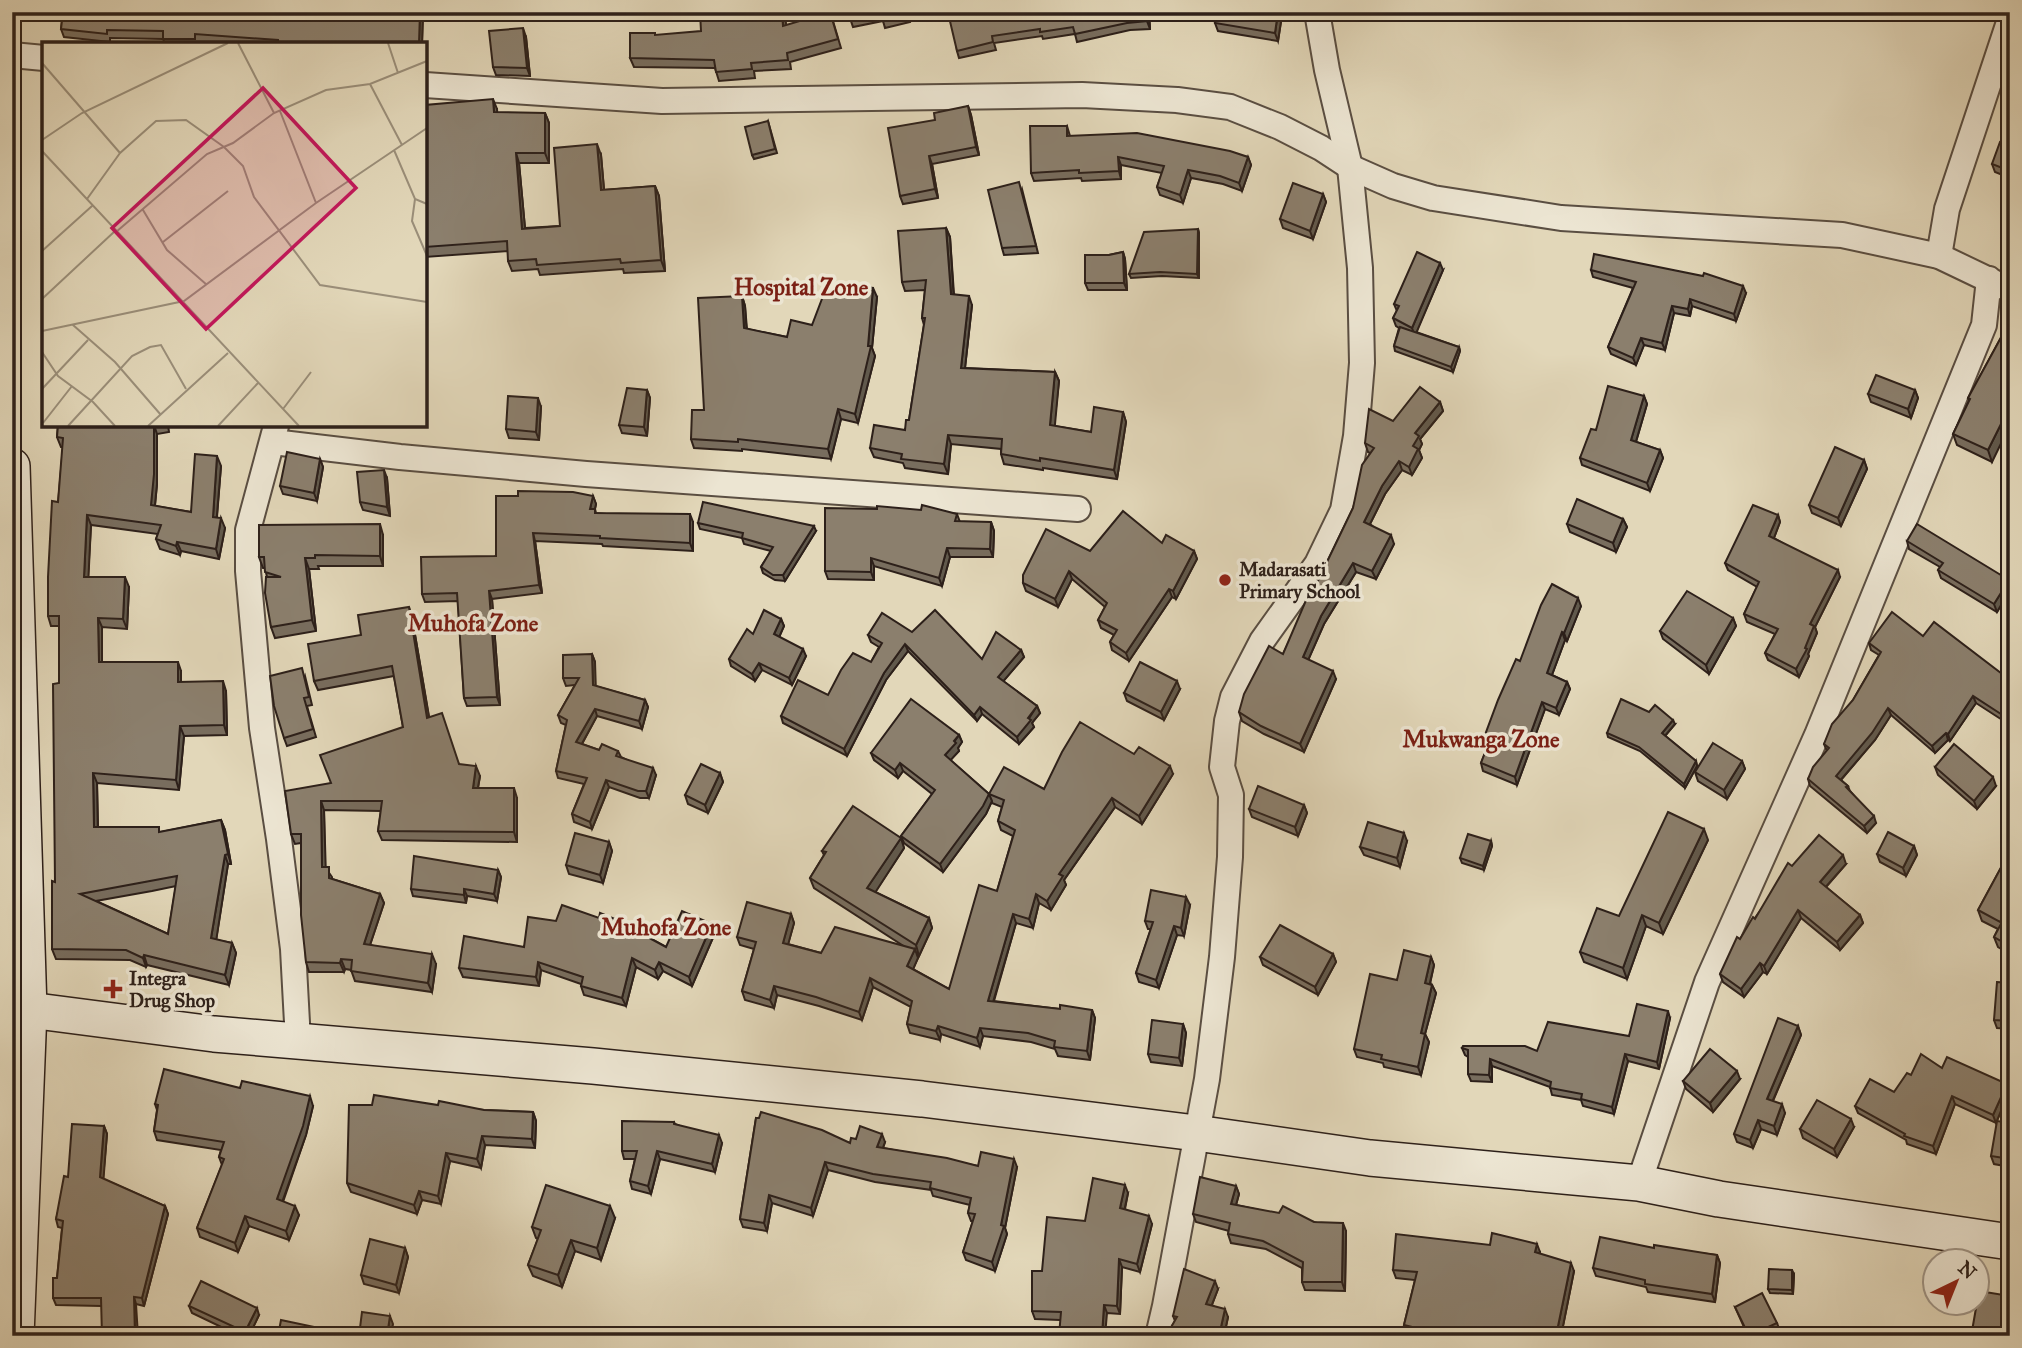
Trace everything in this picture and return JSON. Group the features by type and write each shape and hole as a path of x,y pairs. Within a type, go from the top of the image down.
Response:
{"main road":[{"path":"12,466 21,1005 16,1336"},
{"path":"21,1005 214,1034 593,1066 922,1099 1370,1158 1639,1183 1719,1199 2010,1242"}],"street":[{"path":"1158,1336 1166,1306 1209,1066 1222,957 1231,795 1222,767 1227,721 1233,697 1262,641 1317,564 1343,510 1356,436 1362,363 1360,268 1350,167 1327,70 1317,12"},
{"path":"1939,256 1947,209 2010,19"},
{"path":"12,55 42,58"},
{"path":"427,85 662,102 1082,95 1177,100 1230,107 1280,127 1321,148 1350,167 1393,186 1433,198 1561,218 1842,235 1939,256 1999,284 1817,735 1707,982 1639,1183"},
{"path":"298,1041 293,949 261,728 248,571 248,530 274,433 400,457 1078,509"}],"building":[{"path":"63,12 420,12 419,42 278,42 195,34 195,39 163,39 163,31 107,30 107,34 61,29"},
{"path":"700,12 782,12 783,26 830,12 838,39 787,53 788,60 751,63 752,69 716,72 714,60 630,58 630,33 655,35 701,31"},
{"path":"848,12 907,12 908,15 883,21 881,14 850,20"},
{"path":"953,12 1147,12 1147,21 1075,34 1073,27 992,36 993,42 957,51 949,17 954,16"},
{"path":"1217,12 1278,12 1275,33 1215,23"},
{"path":"523,28 527,68 493,67 489,31"},
{"path":"493,99 494,112 545,113 545,153 516,153 522,229 560,226 554,148 597,144 601,190 655,186 661,260 621,263 620,259 537,265 536,259 508,261 507,241 427,247 427,105"},
{"path":"968,106 976,147 929,156 935,189 900,196 888,128 935,120 934,113"},
{"path":"768,121 775,149 752,155 745,127"},
{"path":"1030,126 1067,126 1067,136 1137,133 1248,157 1239,183 1188,170 1180,195 1157,187 1164,166 1118,157 1119,171 1031,173"},
{"path":"2000,142 2010,145 2010,171 1992,164"},
{"path":"1019,182 1036,246 1002,248 988,190"},
{"path":"1293,183 1323,194 1310,231 1280,219"},
{"path":"946,228 951,294 969,296 961,368 1055,372 1050,425 1091,432 1094,407 1123,412 1114,470 1001,454 1002,439 948,435 944,464 901,459 902,454 870,448 874,425 905,430 906,420 909,420 925,318 922,318 926,280 902,282 898,231"},
{"path":"1198,229 1197,274 1129,274 1144,232"},
{"path":"1123,252 1124,283 1085,283 1085,255"},
{"path":"1417,252 1440,263 1412,328 1393,318 1399,306 1394,304"},
{"path":"1594,254 1703,276 1704,273 1743,286 1734,314 1690,299 1688,309 1672,306 1662,343 1641,338 1633,358 1608,347 1636,282 1591,270"},
{"path":"828,283 873,288 868,346 871,346 855,414 838,409 828,449 738,439 738,442 691,439 692,410 704,410 698,298 742,296 744,328 787,337 791,320 812,325"},
{"path":"2010,321 2010,406 1988,450 1953,434 1970,399 1968,398"},
{"path":"1400,327 1459,347 1451,367 1394,346"},
{"path":"1876,375 1915,390 1908,409 1868,394"},
{"path":"1608,386 1644,396 1631,440 1660,450 1647,483 1580,458 1591,429 1596,430"},
{"path":"1420,387 1440,402 1415,433 1419,436 1413,446 1418,449 1409,467 1399,461 1382,486 1364,522 1391,535 1372,571 1353,563 1321,616 1303,657 1333,671 1300,744 1261,726 1239,712 1244,694 1269,646 1283,654 1307,598 1319,579 1317,577 1353,508 1362,465 1374,448 1365,443 1369,409 1393,421"},
{"path":"627,388 647,390 644,427 619,425"},
{"path":"508,396 538,398 536,432 506,429"},
{"path":"58,427 154,427 151,505 191,512 195,454 217,456 213,517 221,518 216,549 177,542 176,546 156,539 161,525 87,515 84,577 125,577 123,619 98,618 99,662 178,662 178,682 223,681 224,725 180,726 176,780 93,773 94,827 159,827 159,832 221,820 228,854 225,855 211,938 232,943 225,975 144,955 143,958 126,950 52,949 52,881 55,882 53,684 59,683 59,616 48,616 48,577 52,501 58,502 63,438 57,437","holes":["177,876 168,934 80,894"]},
{"path":"1835,447 1864,460 1838,518 1809,505"},
{"path":"287,452 320,459 314,493 280,486"},
{"path":"384,470 387,507 360,502 357,472"},
{"path":"518,491 573,492 593,496 590,509 595,509 595,513 690,514 690,543 533,533 539,585 489,591 497,697 464,698 457,593 422,594 421,557 496,556 496,496 518,496"},
{"path":"1577,499 1623,519 1613,543 1567,524"},
{"path":"703,502 814,526 783,575 773,575 761,567 773,547 742,538 743,533 698,523"},
{"path":"922,505 957,514 955,521 991,522 990,549 947,548 939,578 871,558 871,572 825,571 825,508 877,509 877,506 921,510"},
{"path":"1753,505 1778,515 1769,536 1838,570 1810,624 1814,626 1805,648 1807,649 1796,669 1765,653 1778,629 1744,614 1759,582 1725,563"},
{"path":"1123,511 1162,543 1166,535 1194,551 1173,591 1169,589 1126,653 1110,642 1117,630 1098,620 1107,603 1069,571 1055,599 1023,583 1023,575 1046,529 1090,551"},
{"path":"380,524 380,556 315,555 315,558 305,558 312,620 271,627 265,593 266,577 281,577 265,572 264,557 259,557 259,525"},
{"path":"1917,524 2009,580 1994,604 1938,570 1943,563 1907,541"},
{"path":"1552,584 1578,598 1547,673 1567,682 1556,708 1542,702 1515,777 1481,763 1491,737 1485,735 1516,659 1520,661"},
{"path":"1687,591 1733,618 1706,665 1660,631"},
{"path":"409,607 427,718 442,713 459,764 476,766 473,788 514,788 514,832 378,831 382,801 321,801 322,867 329,867 329,878 380,894 364,944 432,954 428,983 351,971 352,960 341,959 340,963 306,962 301,915 301,834 291,834 285,791 331,783 320,755 403,727 392,666 314,681 308,644 361,635 358,615"},
{"path":"764,610 781,619 774,634 803,649 789,678 759,663 752,674 729,659 747,629 753,634"},
{"path":"935,610 982,659 996,632 1021,650 998,677 1037,706 1028,718 1031,720 1017,737 980,707 974,715 905,644 884,673 844,749 781,716 798,680 828,695 853,653 871,662 882,643 868,635 882,613 912,632"},
{"path":"1892,612 1923,636 1934,622 2010,680 2010,708 2004,716 1973,696 1948,734 1932,746 1888,708 1872,733 1836,776 1874,816 1864,826 1808,779 1813,767 1829,748 1824,744 1832,724 1853,700 1881,652 1869,643"},
{"path":"592,654 593,685 645,700 639,721 595,709 576,742 599,750 602,744 618,751 616,756 653,768 646,791 638,791 606,780 590,822 572,814 587,778 556,771 567,720 558,715 579,678 563,678 563,655"},
{"path":"1140,662 1177,681 1161,712 1124,693"},
{"path":"302,668 309,697 304,698 313,729 284,738 274,706 270,676"},
{"path":"911,699 959,735 954,741 956,743 945,755 989,794 940,864 901,836 935,790 900,763 895,770 871,753"},
{"path":"1621,699 1649,712 1655,705 1673,720 1662,733 1696,761 1684,784 1639,747 1607,733"},
{"path":"1080,722 1134,754 1139,747 1170,766 1139,816 1112,798 1059,874 1063,876 1047,901 1036,894 1029,919 1013,914 988,1001 1060,1009 1060,1005 1092,1010 1087,1051 1054,1047 1055,1041 1028,1033 980,1028 977,1038 938,1026 936,1031 907,1024 912,1001 870,978 859,1012 774,986 770,1000 742,991 756,942 737,937 747,902 791,914 783,943 821,953 835,927 915,949 907,966 949,989 979,885 997,891 1015,830 998,821 1004,800 989,794 1004,767 1044,789"},
{"path":"1713,743 1742,761 1724,790 1695,772"},
{"path":"1954,744 1993,777 1974,801 1935,767"},
{"path":"701,764 720,773 705,805 685,795"},
{"path":"1258,786 1304,805 1295,827 1249,809"},
{"path":"2010,788 2010,803 2003,799"},
{"path":"853,806 901,838 867,888 929,918 916,945 810,878 826,852 822,851"},
{"path":"1668,812 1704,829 1659,923 1642,915 1623,968 1580,952 1597,908 1619,916"},
{"path":"1368,822 1404,833 1397,858 1360,847"},
{"path":"1888,832 1914,846 1903,868 1877,854"},
{"path":"575,833 609,842 600,875 566,865"},
{"path":"1468,834 1491,841 1483,866 1460,858"},
{"path":"1819,835 1843,855 1820,882 1860,915 1837,942 1798,910 1764,966 1760,963 1741,989 1720,974 1737,937 1740,939 1753,917 1755,919 1788,863 1792,866"},
{"path":"2010,851 2010,904 2000,922 1978,910"},
{"path":"414,856 498,870 494,894 464,889 464,895 411,889"},
{"path":"1151,890 1186,897 1181,928 1174,926 1156,980 1136,973 1153,922 1145,921"},
{"path":"562,905 599,918 600,913 632,926 631,928 666,947 682,911 712,924 689,977 659,962 655,970 632,958 622,998 581,986 583,977 538,962 536,977 459,968 464,936 524,947 528,917 556,921"},
{"path":"2010,907 2010,946 1994,937"},
{"path":"1280,925 1333,954 1315,987 1260,957"},
{"path":"1404,950 1431,957 1425,983 1432,985 1421,1033 1425,1034 1418,1067 1381,1059 1382,1055 1354,1049 1370,974 1397,980"},
{"path":"1997,982 2010,983 2010,1021 1994,1020"},
{"path":"1637,1004 1668,1011 1657,1062 1625,1054 1612,1107 1581,1099 1582,1094 1550,1088 1551,1082 1490,1059 1489,1075 1468,1074 1468,1050 1462,1048 1463,1046 1525,1046 1537,1051 1548,1022 1629,1036"},
{"path":"1778,1018 1798,1026 1767,1099 1782,1104 1774,1126 1758,1120 1750,1140 1734,1134"},
{"path":"1152,1020 1183,1024 1179,1058 1148,1054"},
{"path":"1710,1049 1737,1071 1710,1103 1683,1081"},
{"path":"1921,1054 1942,1068 1947,1057 2007,1084 1993,1115 1952,1096 1933,1146 1904,1136 1905,1134 1855,1106 1870,1079 1894,1092 1907,1073 1911,1075"},
{"path":"164,1069 240,1088 242,1081 310,1096 303,1126 277,1199 295,1206 286,1231 245,1216 235,1243 197,1228 224,1159 219,1157 224,1142 154,1131 158,1105 155,1104"},
{"path":"374,1095 438,1105 439,1101 484,1110 533,1112 532,1139 482,1136 477,1159 446,1153 438,1196 419,1191 414,1205 347,1183 349,1105 372,1105"},
{"path":"1817,1100 1851,1119 1834,1149 1800,1129"},
{"path":"761,1112 822,1130 850,1143 851,1138 856,1139 860,1126 882,1134 877,1147 947,1158 978,1166 981,1152 1014,1159 1001,1225 1004,1226 992,1262 963,1252 975,1214 968,1213 971,1198 930,1188 931,1182 873,1174 825,1162 811,1208 769,1195 764,1223 740,1219 756,1118 759,1118"},
{"path":"622,1121 674,1122 719,1135 712,1164 657,1151 648,1186 630,1181 637,1151 622,1151"},
{"path":"1997,1121 2010,1123 2010,1159 1991,1156"},
{"path":"72,1124 104,1126 100,1177 165,1206 142,1298 134,1297 135,1336 102,1336 101,1298 53,1298 53,1278 57,1278 63,1221 56,1219 64,1176 68,1177"},
{"path":"1200,1177 1236,1186 1231,1204 1279,1213 1283,1206 1314,1222 1343,1223 1342,1282 1302,1282 1303,1262 1263,1241 1228,1234 1230,1223 1193,1214"},
{"path":"1093,1178 1125,1185 1120,1208 1149,1216 1137,1264 1119,1259 1117,1306 1104,1305 1102,1336 1059,1336 1061,1312 1032,1311 1032,1271 1042,1271 1047,1217 1085,1221"},
{"path":"546,1185 610,1206 597,1248 571,1240 558,1275 528,1265 541,1230 532,1227"},
{"path":"1492,1233 1537,1244 1535,1252 1571,1263 1556,1336 1449,1336 1404,1325 1417,1272 1393,1270 1396,1234 1490,1245"},
{"path":"1600,1237 1654,1248 1654,1245 1717,1255 1712,1294 1645,1284 1645,1280 1593,1268"},
{"path":"370,1239 405,1248 396,1285 361,1275"},
{"path":"1184,1269 1215,1281 1206,1304 1225,1309 1219,1336 1184,1336 1170,1329 1177,1317 1173,1316"},
{"path":"1769,1269 1792,1270 1792,1290 1768,1289"},
{"path":"201,1281 257,1308 245,1332 189,1306"},
{"path":"1762,1293 1777,1323 1749,1336 1735,1307"},
{"path":"1990,1293 2010,1296 2010,1331 2006,1330 2006,1336 1972,1331 1975,1316 1990,1316"},
{"path":"362,1312 390,1316 387,1336 359,1336"},
{"path":"281,1320 319,1328 317,1336 278,1336"}],"place":[{"name":"Madarasati Primary School","path":"1225,580"},
{"name":"Integra Drug Shop","path":"113,989"}],"district":[{"name":"Hospital Zone","path":"801,287"},
{"name":"Muhofa Zone","path":"473,623"},
{"name":"Mukwanga Zone","path":"1481,739"},
{"name":"Muhofa Zone","path":"666,927"}]}
